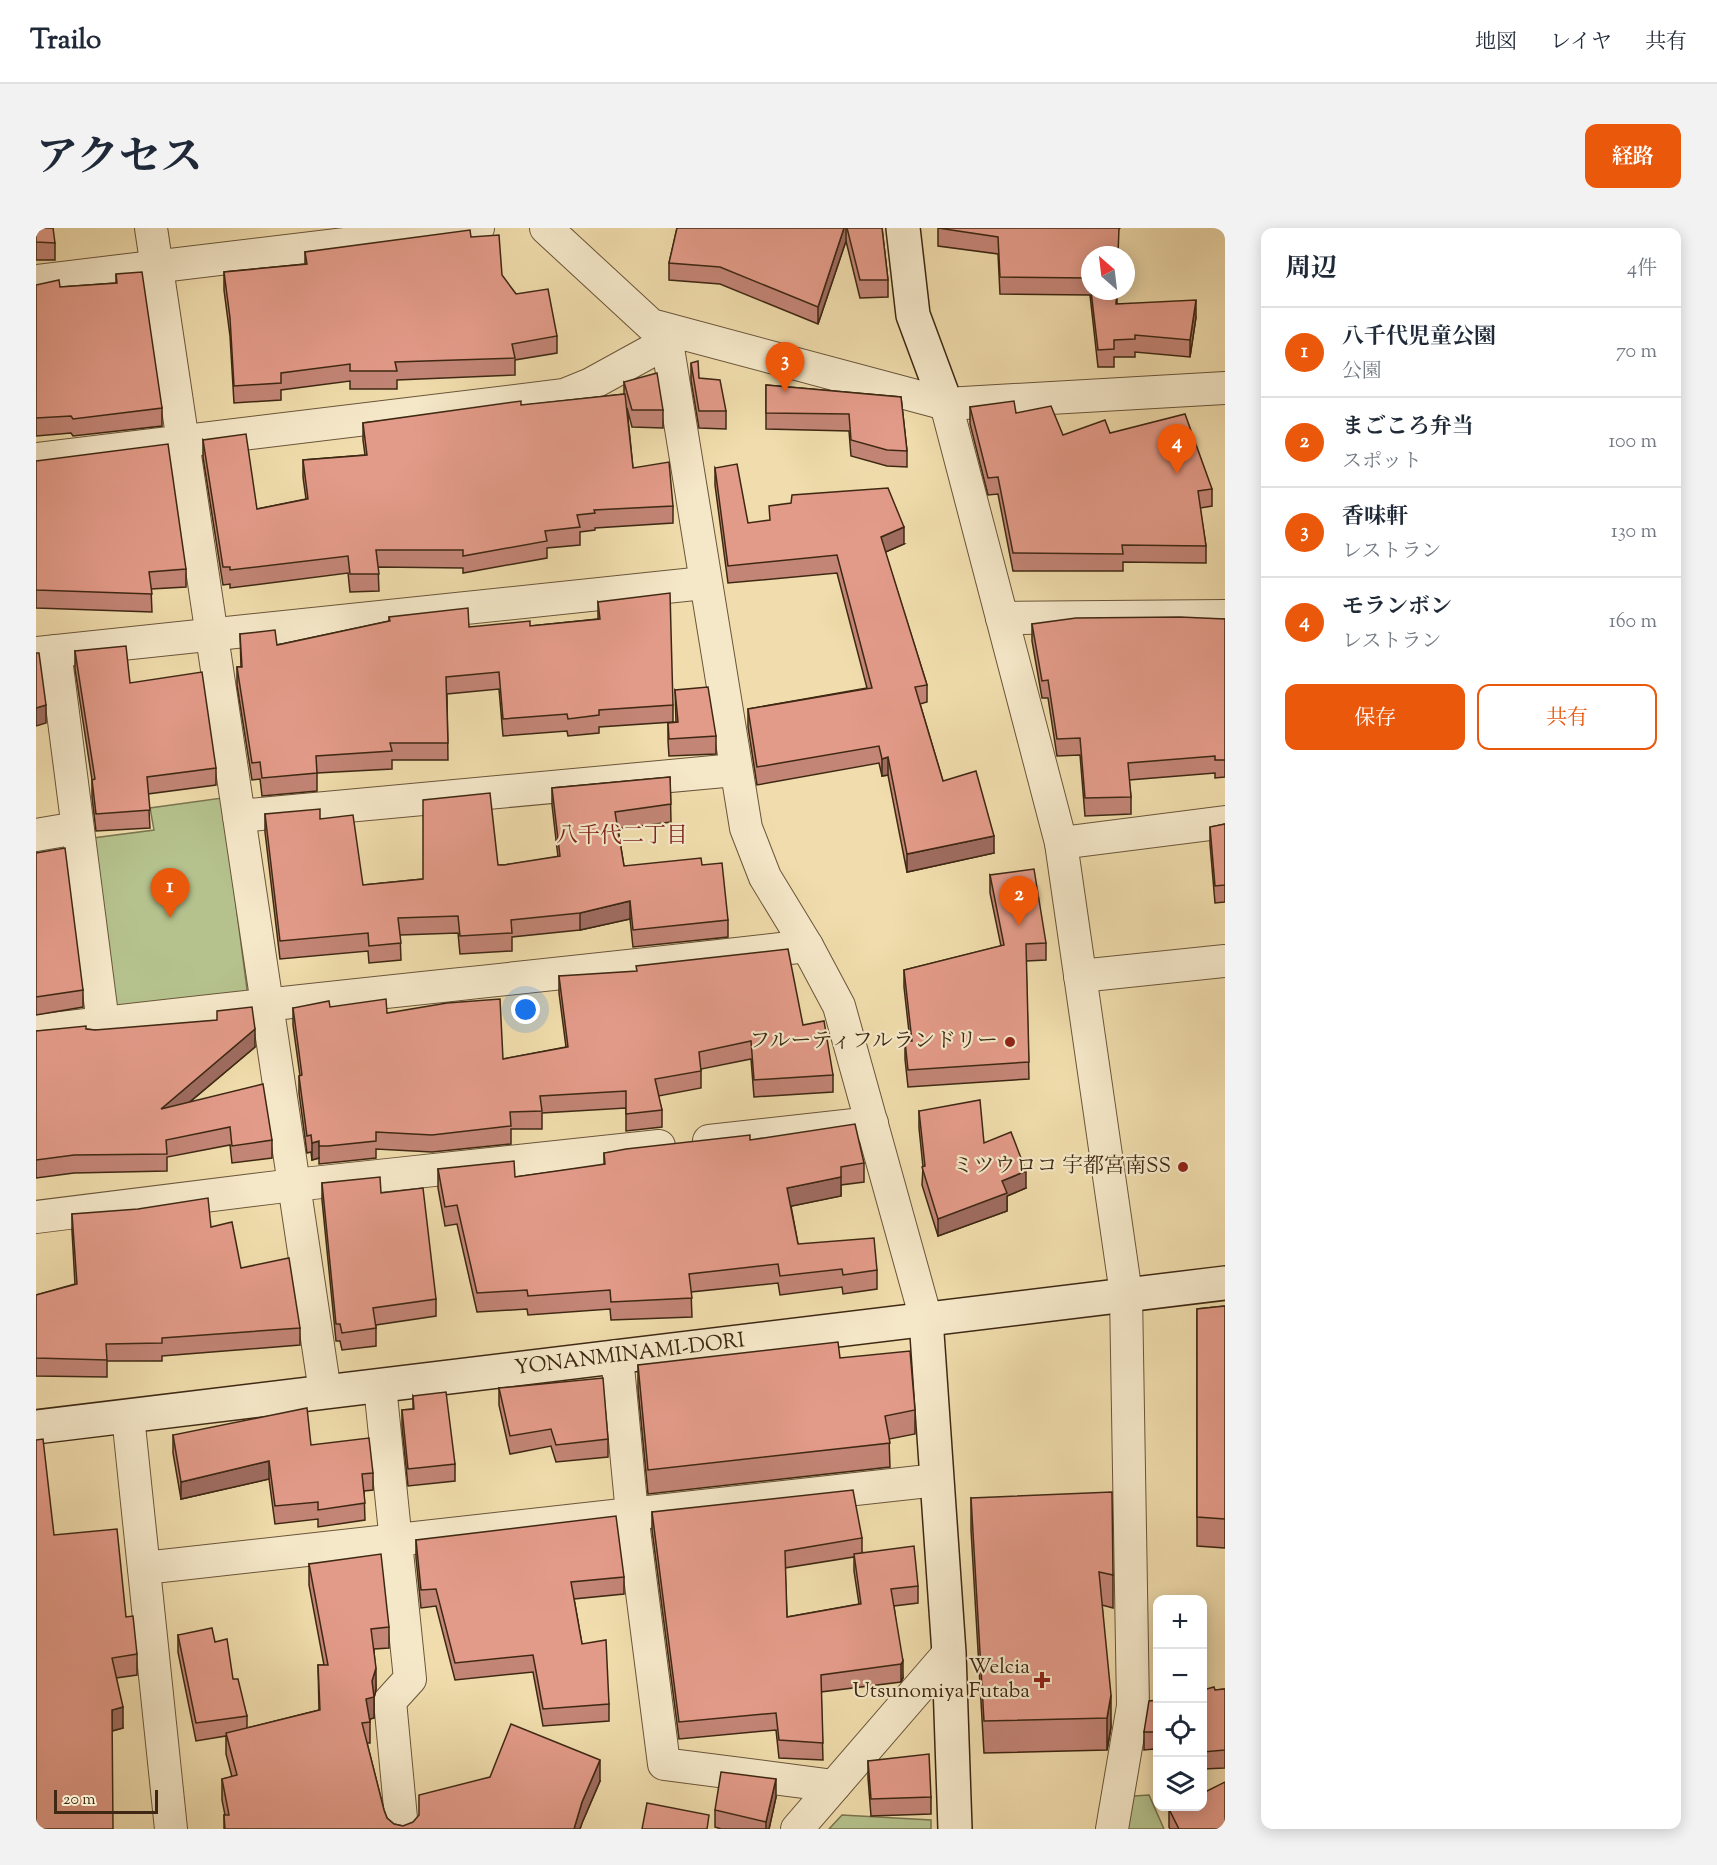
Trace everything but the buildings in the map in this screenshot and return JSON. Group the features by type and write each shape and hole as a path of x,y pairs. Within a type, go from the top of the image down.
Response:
{"street":[{"path":"151,228 325,1392"},
{"path":"36,281 478,228"},
{"path":"546,228 651,325 675,338 946,404 1225,388"},
{"path":"903,228 914,315 946,404 1061,843 1126,1294 1133,1706 1112,1829"},
{"path":"36,459 183,443 564,395 591,384 675,338"},
{"path":"675,338 704,584 746,828 765,877 807,946 839,1006 926,1318 949,1653 955,1829"},
{"path":"103,1023 77,828 45,652 704,584"},
{"path":"1002,618 1225,616"},
{"path":"238,816 735,770"},
{"path":"1061,843 1225,822"},
{"path":"36,835 77,828"},
{"path":"36,1031 267,1003 527,979 807,946"},
{"path":"1080,976 1225,961"},
{"path":"36,1217 294,1185 872,1123"},
{"name":"YONANMINAMI-DORI","path":"36,1427 1225,1282"},
{"path":"617,1356 632,1514 664,1764 834,1786"},
{"path":"380,1386 410,1680 390,1701 402,1829"},
{"path":"128,1416 171,1829"},
{"path":"144,1568 937,1480"},
{"path":"797,1829 949,1653"}],"green space":[{"path":"222,798 248,997 112,1010 93,838 154,830 150,808"},
{"path":"1149,1795 1153,1811 1156,1811 1164,1829 1097,1829 1103,1798"},
{"path":"842,1815 931,1820 931,1829 829,1829"}],"place":[{"name":"香味軒","path":"785,392"},
{"name":"モランボン","path":"1177,474"},
{"name":"八千代児童公園","path":"170,918"},
{"name":"まごころ弁当","path":"1019,926"},
{"name":"フルーティフルランドリー","path":"1010,1042"},
{"name":"ミツウロコ 宇都宮南SS","path":"1183,1167"},
{"name":"Welcia Utsunomiya Futaba","path":"1042,1680"}],"district":[{"name":"八千代二丁目","path":"622,837"}]}
